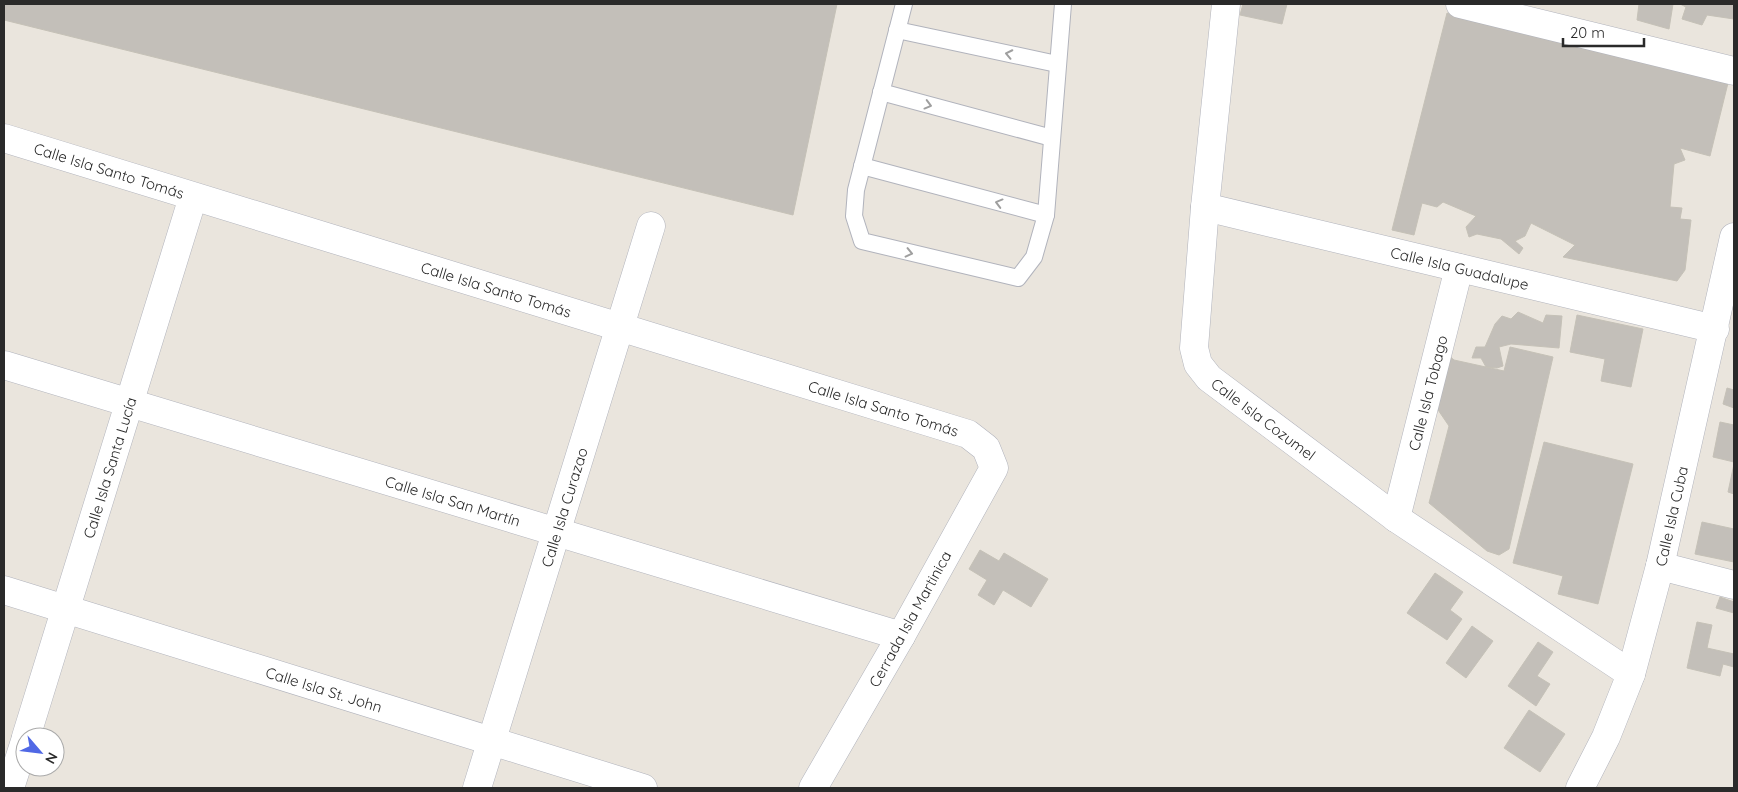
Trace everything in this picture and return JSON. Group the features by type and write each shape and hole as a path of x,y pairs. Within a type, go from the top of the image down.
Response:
{"street":[{"name":"Calle Isla Cozumel","path":"1226,4 1205,207 1194,348 1198,364 1209,378 1396,518 1631,674"},
{"path":"1460,4 1734,71"},
{"name":"Calle Isla Santo Tomás","path":"4,138 968,434 986,448"},
{"name":"Calle Isla Santa Lucía","path":"29,727 193,197"},
{"name":"Calle Isla Guadalupe","path":"1205,207 1715,329"},
{"name":"Calle Isla Curazao","path":"477,788 651,226"},
{"name":"Calle Isla Cuba","path":"1580,788 1606,737 1631,674 1660,566 1715,329 1734,237"},
{"name":"Calle Isla Tobago","path":"1396,518 1459,268"},
{"name":"Calle Isla San Martín","path":"4,365 902,636"},
{"name":"Cerrada Isla Martinica","path":"813,788 902,636 994,468 986,448"},
{"path":"1660,566 1734,585"},
{"name":"Calle Isla St. John","path":"4,590 65,611 643,788"},
{"path":"10,788 15,772"}],"lane":[{"path":"904,4 856,190 854,216 862,241 1018,278 1034,257 1046,215 1062,4"},
{"path":"897,30 1056,64"},
{"path":"881,92 1052,138"},
{"path":"862,166 1046,215"}],"building":[{"path":"4,4 837,4 793,215 4,20"},
{"path":"1243,4 1287,4 1282,24 1240,15"},
{"path":"1639,4 1673,4 1669,29 1637,20"},
{"path":"1680,4 1734,4 1734,19 1707,15 1702,25 1682,19 1686,7"},
{"path":"1447,13 1728,83 1710,156 1680,148 1685,160 1674,164 1670,207 1682,208 1680,219 1691,220 1685,270 1677,281 1563,257 1575,245 1531,223 1525,236 1515,241 1523,248 1519,254 1501,239 1477,234 1469,237 1466,227 1476,216 1443,202 1437,207 1422,203 1414,235 1392,230"},
{"path":"1518,312 1543,323 1546,315 1562,316 1559,348 1511,344 1499,347 1503,366 1497,368 1486,367 1481,358 1472,358 1476,347 1485,347 1495,324 1502,316 1511,319"},
{"path":"1577,315 1643,329 1631,387 1601,381 1605,359 1570,352"},
{"path":"1510,347 1553,357 1509,549 1499,555 1487,551 1429,503 1449,426 1434,404 1448,355 1454,360 1504,371"},
{"path":"1727,388 1734,390 1734,408 1723,404"},
{"path":"1720,422 1734,425 1734,462 1713,457"},
{"path":"1544,442 1633,464 1598,604 1558,594 1563,576 1513,563"},
{"path":"1734,464 1734,494 1728,492"},
{"path":"1702,522 1734,529 1734,562 1695,554"},
{"path":"980,550 999,561 1004,553 1048,579 1031,607 1003,590 994,605 978,595 987,580 969,569"},
{"path":"1435,573 1463,592 1450,610 1462,619 1447,640 1407,613"},
{"path":"1720,597 1734,602 1734,613 1716,608"},
{"path":"1697,622 1712,625 1707,648 1734,654 1734,667 1723,664 1720,676 1687,668"},
{"path":"1472,626 1493,641 1466,678 1446,663"},
{"path":"1538,642 1553,652 1537,676 1550,684 1536,706 1508,686"},
{"path":"1529,710 1565,734 1540,772 1504,748"}]}
